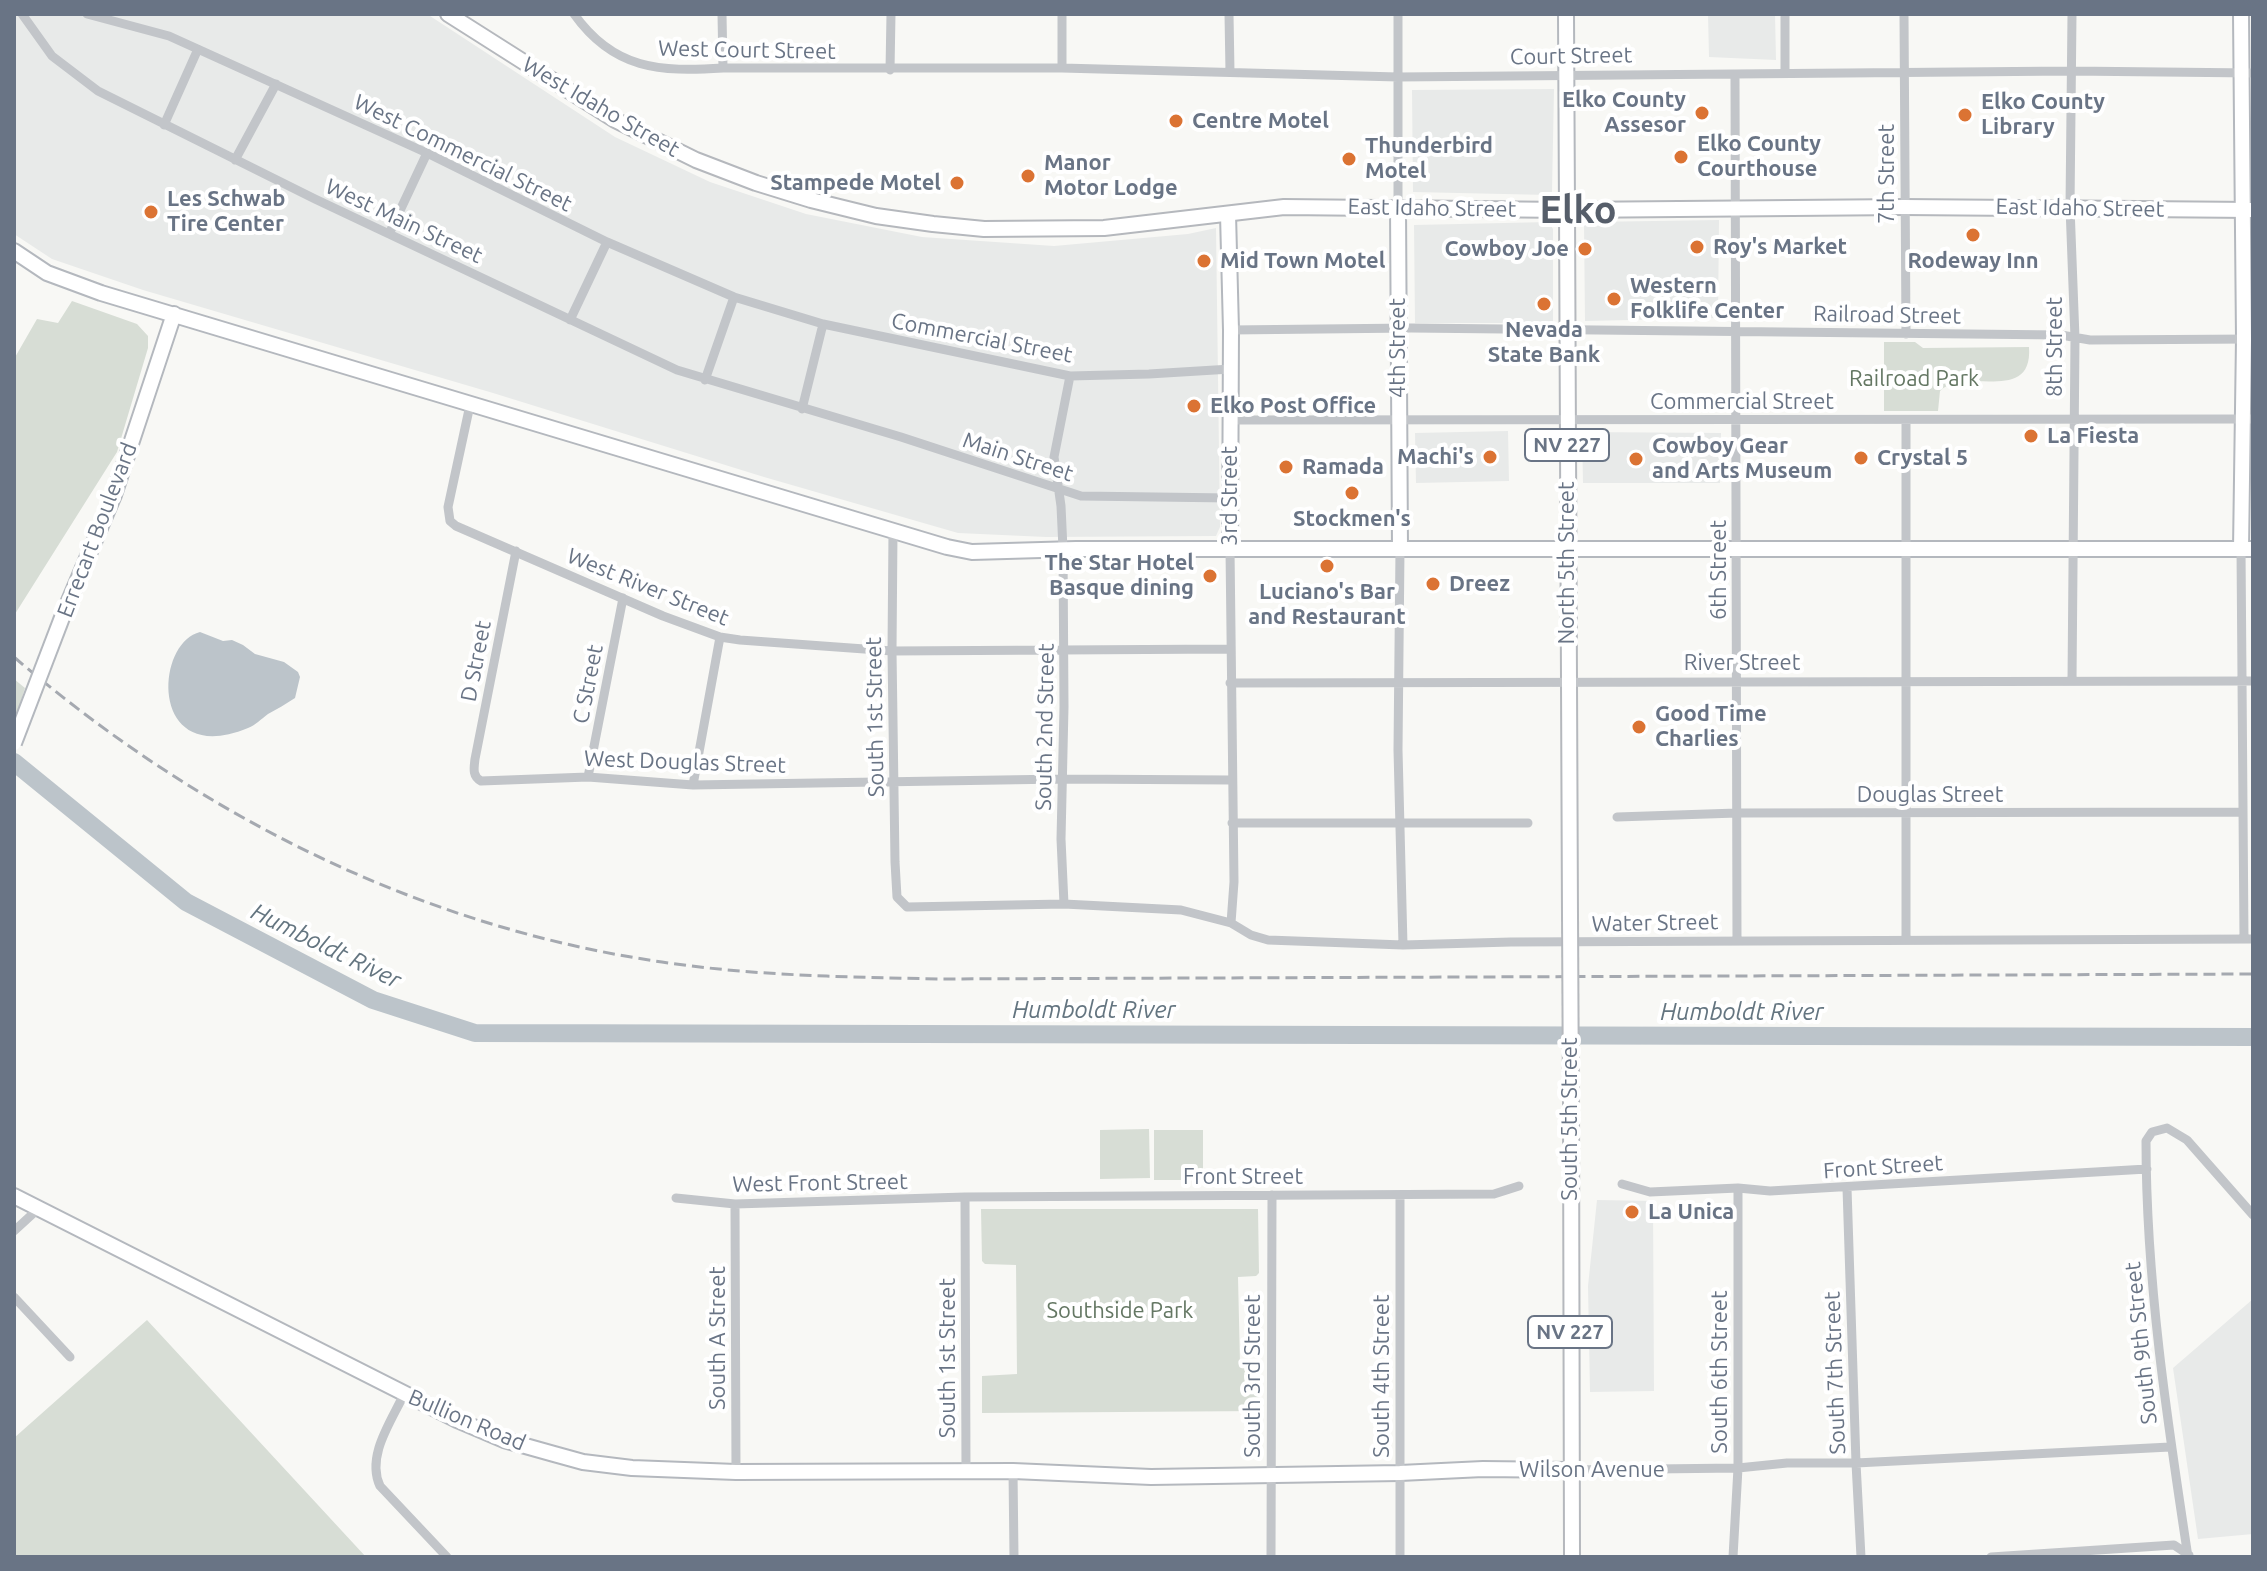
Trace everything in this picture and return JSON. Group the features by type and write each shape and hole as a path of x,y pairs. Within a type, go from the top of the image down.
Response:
{"main road":[{"name":"West Idaho Street","path":"448,14 643,136 756,183 853,211"},
{"name":"North 5th Street","path":"1566,14 1567,681"},
{"path":"14,251 47,273 174,314 470,405 972,552 1063,549 2247,549 2247,73 2241,14"},
{"name":"East Idaho Street","path":"853,211 984,229 1060,230 1104,228 1284,207 1567,210 2070,207 2248,210"},
{"name":"4th Street","path":"1398,207 1400,549"},
{"name":"3rd Street","path":"1228,214 1230,549"},
{"name":"Errecart Boulevard","path":"14,743 63,615 114,495 174,314"},
{"name":"South 5th Street","path":"1567,681 1572,1557"},
{"name":"Bullion Road","path":"14,1196 404,1394 504,1440 583,1462 632,1468 736,1472 1013,1471"},
{"name":"Wilson Avenue","path":"1013,1471 1151,1477 1483,1469 1570,1470"}],"street":[{"name":"West Main Street","path":"22,14 52,56 76,77 164,125 677,370 802,409"},
{"name":"West Commercial Street","path":"87,14 169,36 427,153 607,242 734,297 823,324"},
{"name":"West Court Street","path":"574,14 603,45 633,62 676,71 723,68 890,70"},
{"path":"722,14 723,68"},
{"path":"890,70 891,14"},
{"path":"1062,14 1062,68"},
{"path":"1229,14 1230,72"},
{"name":"4th Street","path":"1398,14 1398,207"},
{"path":"1785,14 1785,73"},
{"name":"7th Street","path":"1904,14 1906,334"},
{"name":"8th Street","path":"2072,14 2070,207 2075,338 2072,681"},
{"path":"164,125 198,49"},
{"name":"Court Street","path":"890,70 1062,68 1398,77 2071,71 2247,73"},
{"name":"6th Street","path":"1735,75 1737,681"},
{"path":"235,160 276,84"},
{"path":"389,234 427,153"},
{"path":"570,320 607,242"},
{"path":"705,380 734,297"},
{"path":"802,409 823,324"},
{"name":"Commercial Street","path":"823,324 1070,376 1231,369"},
{"name":"Railroad Street","path":"1231,330 1398,328 2061,335 2090,340 2248,339"},
{"name":"South 2nd Street","path":"1064,904 1063,549 1054,457 1070,376"},
{"name":"West River Street","path":"470,405 448,507 450,521 466,532 720,637 892,651"},
{"name":"Main Street","path":"802,409 1081,496 1111,499 1230,498"},
{"name":"Commercial Street","path":"1230,420 2248,419"},
{"path":"1906,420 1906,939"},
{"name":"South 1st Street","path":"893,531 895,862 900,902"},
{"name":"3rd Street","path":"1230,549 1230,683"},
{"name":"4th Street","path":"1400,549 1400,681"},
{"path":"2247,549 2248,681 2242,812 2249,939"},
{"name":"D Street","path":"476,778 475,759 516,551"},
{"name":"C Street","path":"588,777 623,598"},
{"path":"693,785 720,637"},
{"path":"892,651 1230,649"},
{"path":"1400,681 1399,823 1403,945"},
{"path":"1737,681 1737,940"},
{"name":"River Street","path":"1230,683 2248,681"},
{"path":"1230,683 1234,882 1231,923"},
{"name":"West Douglas Street","path":"476,778 481,781 588,777 693,785 895,782"},
{"path":"895,782 1231,780"},
{"name":"Douglas Street","path":"1617,817 1737,813 2242,812"},
{"path":"1232,823 1528,823"},
{"name":"Water Street","path":"900,902 907,907 918,908 1064,904 1181,910 1231,923 1251,935 1268,940 1403,945 1737,940 2249,939"},
{"name":"South 9th Street","path":"2189,1556 2170,1447 2150,1247 2146,1141 2152,1132 2158,1128 2173,1129 2187,1140 2253,1215"},
{"name":"Front Street","path":"1622,1184 1650,1192 1738,1188 1770,1191 2147,1169"},
{"name":"Front Street","path":"965,1197 1494,1194 1519,1186"},
{"name":"South 6th Street","path":"1733,1557 1738,1468 1738,1188"},
{"name":"South 7th Street","path":"1847,1188 1861,1557"},
{"name":"South 3rd Street","path":"1271,1557 1272,1195"},
{"name":"South 4th Street","path":"1400,1195 1400,1557"},
{"name":"South 1st Street","path":"965,1197 966,1471"},
{"name":"West Front Street","path":"676,1198 735,1204 965,1197"},
{"name":"South A Street","path":"735,1204 736,1472"},
{"path":"14,1231 38,1209"},
{"path":"14,1297 70,1357"},
{"path":"404,1394 376,1454 376,1476 380,1486 447,1557"},
{"name":"Wilson Avenue","path":"1570,1470 1738,1468 1787,1463 1856,1463 2170,1447"},
{"path":"1013,1471 1014,1557"},
{"path":"1991,1557 2174,1545 2189,1556"}],"shaded area":[{"path":"14,14 427,14 615,137 710,182 806,214 922,237 1054,246 1188,234 1216,228 1220,527 1216,536 1046,537 958,533 143,290 52,259 14,234"},
{"path":"1708,14 1775,14 1776,60 1709,57"},
{"path":"1554,89 1552,192 1549,195 1413,192 1412,90"},
{"path":"1719,220 1718,318 1585,321 1584,225 1589,222"},
{"path":"1549,222 1553,229 1553,323 1415,323 1414,225"},
{"path":"1508,431 1509,481 1416,483 1415,433"},
{"path":"1582,432 1721,433 1720,483 1583,483"},
{"path":"200,632 223,641 232,640 255,654 284,662 300,677 295,698 248,728 216,736 192,732 177,719 170,700 169,678 174,657 185,641"},
{"path":"1597,1200 1653,1201 1654,1391 1590,1392 1588,1286"},
{"path":"2253,1299 2253,1534 2198,1539 2173,1368"}],"green space":[{"path":"72,301 137,324 148,336 148,348 117,452 15,614 14,359 37,319 58,323"},
{"name":"Railroad Park","path":"1884,342 1915,342 1923,348 2029,347 2027,365 2020,375 2009,380 1951,384 1940,391 1938,411 1884,411"},
{"path":"14,679 25,688 14,723"},
{"path":"1149,1129 1150,1178 1100,1179 1100,1130"},
{"path":"1154,1130 1203,1130 1203,1180 1154,1180"},
{"name":"Southside Park","path":"981,1209 1258,1209 1259,1273 1238,1277 1240,1363 1259,1366 1260,1411 982,1413 982,1376 1017,1374 1016,1265 985,1264 982,1261"},
{"path":"147,1320 366,1557 14,1557 14,1438"}],"waterway":[{"name":"Humboldt River","path":"14,762 186,902 373,1000 475,1033 2253,1037"}],"railway":[{"path":"14,657 85,714 159,766 236,814 316,856 399,892 485,922 572,945 697,967 766,973 940,979 2253,974"}],"place":[{"name":"Elko County Assesor","path":"1702,113"},
{"name":"Elko County Library","path":"1965,115"},
{"name":"Centre Motel","path":"1176,121"},
{"name":"Elko County Courthouse","path":"1681,157"},
{"name":"Thunderbird Motel","path":"1349,159"},
{"name":"Manor Motor Lodge","path":"1028,176"},
{"name":"Stampede Motel","path":"957,183"},
{"name":"Les Schwab Tire Center","path":"151,212"},
{"name":"Rodeway Inn","path":"1973,235"},
{"name":"Roy's Market","path":"1697,247"},
{"name":"Cowboy Joe","path":"1585,249"},
{"name":"Mid Town Motel","path":"1204,261"},
{"name":"Western Folklife Center","path":"1614,299"},
{"name":"Nevada State Bank","path":"1544,304"},
{"name":"Elko Post Office","path":"1194,406"},
{"name":"La Fiesta","path":"2031,436"},
{"name":"Machi's","path":"1490,457"},
{"name":"Crystal 5","path":"1861,458"},
{"name":"Cowboy Gear and Arts Museum","path":"1636,459"},
{"name":"Ramada","path":"1286,467"},
{"name":"Stockmen's","path":"1352,493"},
{"name":"Luciano's Bar and Restaurant","path":"1327,566"},
{"name":"The Star Hotel Basque dining","path":"1210,576"},
{"name":"Dreez","path":"1433,584"},
{"name":"Good Time Charlies","path":"1639,727"},
{"name":"La Unica","path":"1632,1212"}],"district":[{"name":"Elko","path":"1578,210"}]}
